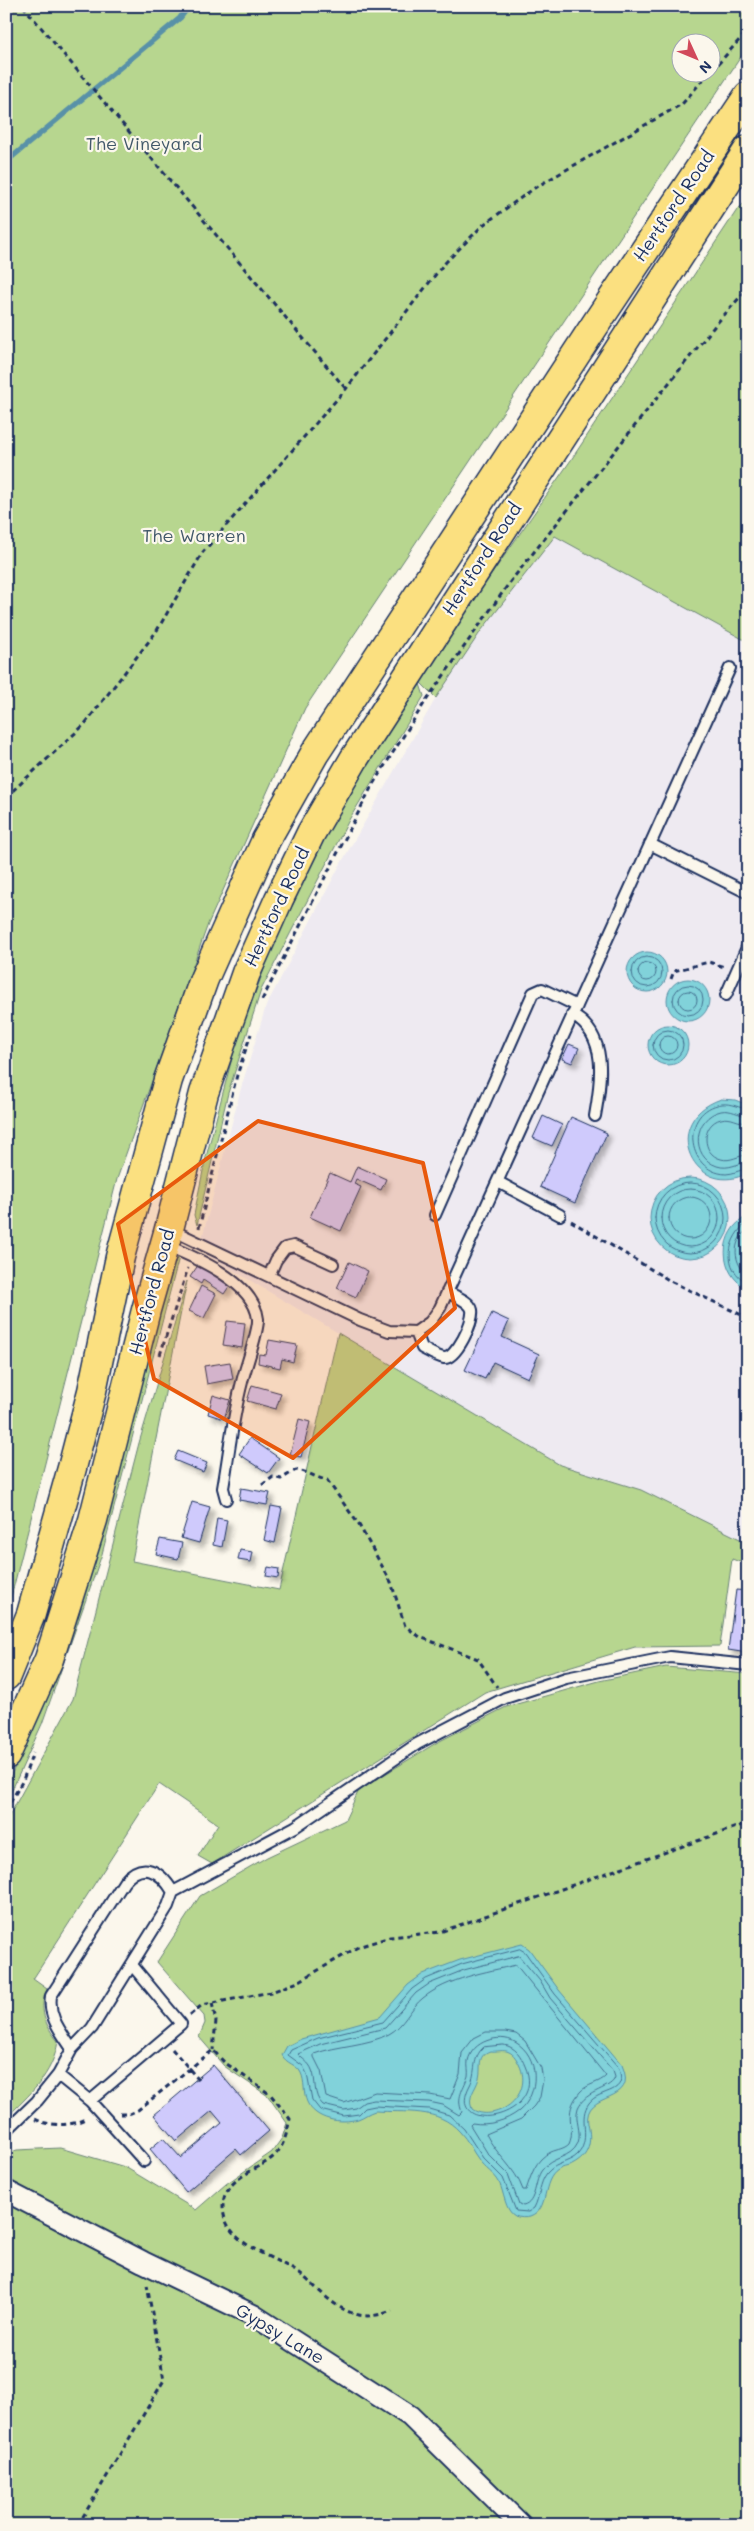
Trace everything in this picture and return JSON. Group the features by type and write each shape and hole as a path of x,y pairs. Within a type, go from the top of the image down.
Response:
{"highway":[{"name":"Hertford Road","path":"6,1676 31,1614 67,1486 92,1391 120,1256 168,1080 204,979 266,840 315,753 599,319 748,96"},
{"name":"Hertford Road","path":"6,1756 49,1659 94,1520 146,1310 204,1093 246,972 311,833 396,693 746,155"}],"street":[{"name":"Gypsy Lane","path":"6,2191 143,2262 252,2315 410,2416 521,2525"}],"lane":[{"path":"167,1237 195,1242 389,1331 416,1332 430,1322 447,1292 498,1182 730,668"},
{"path":"650,844 748,893"},
{"path":"726,995 748,945"},
{"path":"435,1215 533,993 542,989 574,1011 593,1034 600,1066 600,1087 595,1116"},
{"path":"498,1182 560,1215"},
{"path":"167,1237 191,1255 232,1280 255,1309 258,1320 241,1384 223,1488 226,1499"},
{"path":"269,1276 276,1260 286,1248 294,1246 333,1264"},
{"path":"416,1332 422,1348 443,1358 450,1357 460,1346 471,1322 472,1310 467,1303 447,1292"},
{"path":"6,2130 26,2112 58,2075 72,2049 92,2028 168,1906 173,1892 295,1827 417,1744 505,1698 566,1678 670,1656 748,1665"},
{"path":"72,2049 51,2012 51,1996 55,1988 131,1873 140,1868 150,1870 167,1881 173,1892"},
{"path":"90,2101 181,2024 132,1966"},
{"path":"58,2075 90,2101 144,2161"}],"path":[{"path":"23,6 346,389"},
{"path":"722,60 748,30"},
{"path":"6,797 84,725 156,632 203,552 346,389 443,265 483,225 536,187 682,104 702,82"},
{"path":"261,1001 373,784 425,702 510,582 716,323 748,288"},
{"path":"671,979 674,971 709,962 736,972"},
{"path":"195,1242 237,1075 252,1029"},
{"path":"560,1215 672,1282 748,1318"},
{"path":"159,1358 191,1255"},
{"path":"262,1485 273,1477 281,1479 296,1470 312,1472 317,1478 327,1480 359,1525 391,1582 405,1626 420,1637 478,1659 505,1698"},
{"path":"6,1810 23,1780 37,1744"},
{"path":"181,2024 202,2005 271,1992 298,1982 358,1947 390,1937 440,1932 748,1824"},
{"path":"26,2112 37,2121 51,2124 83,2120 102,2115 129,2114 138,2110 188,2068 213,2050 216,2021 212,2003"},
{"path":"163,2039 198,2079"},
{"path":"213,2050 224,2062 271,2095 290,2119 284,2142 276,2154 235,2182 227,2194 223,2205 231,2227 248,2246 298,2272 340,2308 355,2314 368,2316 392,2311"},
{"path":"78,2525 164,2380 143,2262"}],"highlighted area":[{"path":"258,1121 423,1163 455,1308 293,1458 154,1379 118,1224"}],"shaded area":[{"path":"555,536 748,642 748,1543 641,1490 560,1465 199,1250 241,1088 266,1006 340,865 436,698 481,631"}],"green space":[{"name":"The Warren","path":"6,6 748,6 748,46 305,708 208,924 117,1179 6,1617"},
{"path":"748,199 748,642 555,536 481,631 436,698 419,681 424,696 350,818 261,990 228,1093 197,1225 194,1215 205,1161 236,1043 273,946 327,833 418,680 571,460 737,210"},
{"path":"179,1257 102,1554 42,1724 6,1803 6,1786 36,1722 169,1267"},
{"path":"187,1281 132,1561 279,1590 338,1333 560,1465 641,1490 748,1543 748,1565 732,1559 720,1646 635,1647 485,1692 212,1864 198,1856 218,1824 159,1784 33,1979 47,1989 43,2003 44,2016 46,2023 58,2041 51,2064 39,2084 6,2118 6,1822 73,1699 139,1443"},
{"path":"666,1667 748,1674 748,2525 6,2525 6,2154 17,2150 60,2148 125,2167 196,2210 226,2184 272,2152 282,2138 287,2123 268,2096 224,2066 199,2037 205,2023 204,2016 157,1962 200,1896 267,1857 345,1820 359,1790 436,1743 506,1707 599,1681"}],"water":[{"path":"651,952 658,955 664,961 667,972 666,980 658,989 651,992 643,992 636,989 628,980 627,968 630,961 639,953"},
{"path":"688,979 703,985 709,1000 703,1015 688,1021 673,1015 667,1000 673,985"},
{"path":"672,1025 679,1028 685,1034 688,1045 687,1053 679,1062 672,1065 664,1065 657,1062 649,1053 648,1041 651,1034 660,1026"},
{"path":"721,1099 735,1100 748,1105 748,1173 729,1179 712,1176 699,1168 690,1155 687,1139 691,1124 702,1110"},
{"path":"690,1178 705,1181 718,1190 727,1203 730,1218 727,1233 718,1246 705,1255 690,1258 675,1255 662,1246 653,1233 650,1218 653,1203 662,1190 675,1181"},
{"path":"748,1216 748,1289 738,1282 731,1273 725,1252 726,1242 731,1232 738,1223"},
{"path":"522,1944 529,1949 559,1990 622,2065 625,2078 623,2087 618,2092 593,2106 588,2113 590,2136 586,2153 572,2165 560,2169 553,2175 549,2181 540,2208 530,2217 518,2217 512,2214 497,2179 481,2163 463,2135 442,2118 420,2113 375,2111 358,2119 344,2121 322,2117 307,2102 299,2070 282,2055 287,2046 301,2039 380,2017 408,1985 423,1974 460,1960","holes":["490,2051 507,2051 514,2056 523,2076 522,2087 517,2097 509,2105 490,2113 480,2113 472,2109 471,2096 478,2082 481,2059"]}],"building":[{"path":"569,1044 579,1048 572,1063 562,1059"},
{"path":"543,1116 562,1125 552,1146 533,1138"},
{"path":"571,1117 607,1133 575,1203 540,1187"},
{"path":"357,1166 386,1179 381,1190 356,1179 354,1184 361,1187 341,1231 310,1217 330,1173 350,1182"},
{"path":"349,1262 368,1271 356,1297 337,1288"},
{"path":"199,1264 230,1285 224,1294 203,1280 201,1284 190,1277"},
{"path":"201,1286 216,1294 204,1318 189,1311"},
{"path":"492,1313 509,1321 502,1337 539,1354 528,1378 493,1362 485,1379 465,1370"},
{"path":"227,1321 245,1323 242,1348 223,1345"},
{"path":"269,1340 297,1345 293,1362 282,1359 280,1368 258,1363 259,1354 266,1355"},
{"path":"230,1362 233,1379 207,1384 204,1366"},
{"path":"252,1385 281,1393 276,1409 247,1401"},
{"path":"213,1395 230,1400 224,1419 208,1414"},
{"path":"299,1419 310,1422 301,1457 290,1455"},
{"path":"250,1438 279,1458 268,1473 239,1454"},
{"path":"178,1451 207,1463 203,1472 174,1460"},
{"path":"241,1488 270,1493 267,1505 239,1500"},
{"path":"192,1502 210,1507 199,1543 181,1538"},
{"path":"271,1506 282,1508 275,1543 264,1540"},
{"path":"217,1518 227,1520 222,1547 213,1545"},
{"path":"160,1539 182,1543 178,1559 156,1554"},
{"path":"240,1550 253,1552 251,1562 238,1560"},
{"path":"268,1567 279,1569 278,1578 266,1576"},
{"path":"736,1590 748,1591 748,1653 728,1650"},
{"path":"213,2065 269,2131 241,2155 236,2149 186,2192 150,2149 163,2138 181,2158 222,2123 212,2111 176,2141 154,2115"}],"waterway":[{"path":"6,162 180,18 189,6"}],"park label":[{"name":"The Vineyard","path":"144,144"}]}
